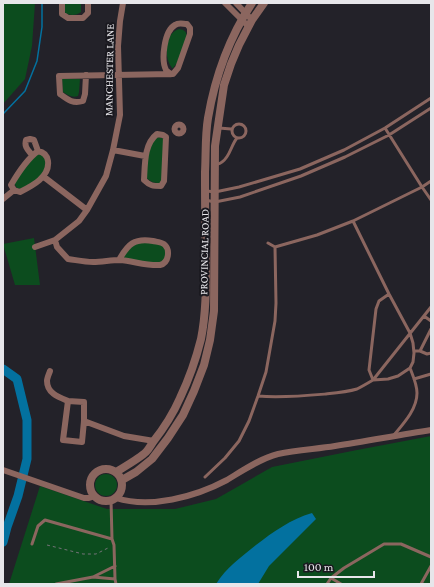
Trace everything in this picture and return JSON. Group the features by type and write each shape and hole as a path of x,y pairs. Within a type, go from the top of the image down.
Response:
{"street":[{"path":"62,3 62,14 68,18 83,18 88,13 88,3"},
{"name":"MANCHESTER LANE","path":"35,247 55,240 79,221 87,210 106,176 120,115 118,46 123,3"},
{"path":"225,3 244,16"},
{"path":"236,3 250,23"},
{"name":"PROVINCIAL ROAD","path":"116,472 145,452 154,442 174,410 185,388 194,364 201,338 205,310 205,191 208,119 215,83 230,41 252,3"},
{"name":"PROVINCIAL ROAD","path":"122,480 136,472 152,459 168,438 183,415 194,391 205,358 210,340 214,311 215,146 217,127 224,85 231,64 250,23 264,3"},
{"path":"86,75 85,94 82,101 77,103 72,102 60,94 59,76 86,75 119,74 171,74 173,74 178,68 190,34 190,28 187,24 180,23 174,25 168,33 165,43 164,60 166,69 171,74"},
{"path":"166,137 175,131"},
{"path":"157,134 166,137 164,181 161,186 153,186 144,180 145,156 152,137 157,134"},
{"path":"113,150 145,156"},
{"path":"43,152 47,156 48,162 48,170 44,177 29,188 20,192 14,190 12,185 35,153 43,152"},
{"path":"44,177 87,210"},
{"path":"3,199 14,190"},
{"path":"55,240 57,247 68,259 92,262 119,260 162,265 168,258 168,250 162,243 146,240 137,241 129,245 119,260"},
{"path":"196,356 205,358"},
{"path":"50,371 47,380 50,391 68,401 84,402 82,442 63,440 68,401"},
{"path":"84,421 124,436 154,442"},
{"path":"114,499 122,490 122,480 116,472 102,469 94,474 92,478 91,483 94,496 102,500 114,499 144,503 198,493 221,483 264,459 277,455 431,430"},
{"path":"3,470 84,498 94,496"}],"lane":[{"path":"205,191 215,192 239,187 300,169 344,150 385,128 431,98"},
{"path":"205,200 215,202 240,197 301,176 345,157 389,135 431,108"},
{"path":"215,165 222,162 226,157 233,142 245,134 246,129 241,124 236,124 232,127 233,136 237,138"},
{"path":"217,127 232,129"},
{"path":"385,128 431,200"},
{"path":"268,243 275,247 317,235 353,221 422,187 431,181"},
{"path":"353,221 410,333 413,343 414,352 410,368 393,378 373,380"},
{"path":"205,477 225,458 239,441 249,421 266,372 275,321 275,247"},
{"path":"373,380 369,370 376,309 379,301 389,294"},
{"path":"258,396 274,398 289,397 341,392 356,389 373,380 431,307"},
{"path":"424,316 431,321"},
{"path":"420,351 431,328"},
{"path":"414,352 420,351 427,354 431,353"},
{"path":"394,436 406,422 413,408 417,394 410,368"},
{"path":"414,379 431,374"},
{"path":"114,499 112,539 114,545 116,584"},
{"path":"32,544 38,526 46,520 112,539"},
{"path":"327,584 331,578 344,568 384,544 401,544 431,557"},
{"path":"56,584 93,577 115,566"},
{"path":"421,584 431,566"},
{"path":"93,577 115,579"},
{"path":"331,578 341,584"}],"path":[{"path":"47,545 82,554 96,554 114,545"}],"green space":[{"path":"3,3 35,3 32,46 25,79 3,104"},
{"path":"65,3 81,3 81,12 75,15 70,15 64,12"},
{"path":"179,29 185,31 187,37 177,63 172,68 167,58 168,40 174,31"},
{"path":"62,79 80,79 78,96 68,95 63,92"},
{"path":"157,137 165,140 163,178 160,183 152,182 146,177 148,150 150,145"},
{"path":"37,154 42,155 45,158 46,164 42,176 22,189 17,188 14,183"},
{"path":"34,238 40,285 15,285 3,244"},
{"path":"137,241 162,243 168,250 162,265 119,260"},
{"path":"431,436 431,584 9,584 40,486 107,509 175,509 216,499 272,467"},
{"path":"106,474 114,477 117,485 114,493 106,496 98,493 95,485 98,477"}],"water":[{"path":"312,513 316,519 269,566 258,584 216,584 234,563 262,540 290,522"}],"waterway":[{"path":"3,114 25,91 37,61 42,27 42,3"},
{"path":"3,369 17,379 27,420 27,459 18,496 3,542"}]}
